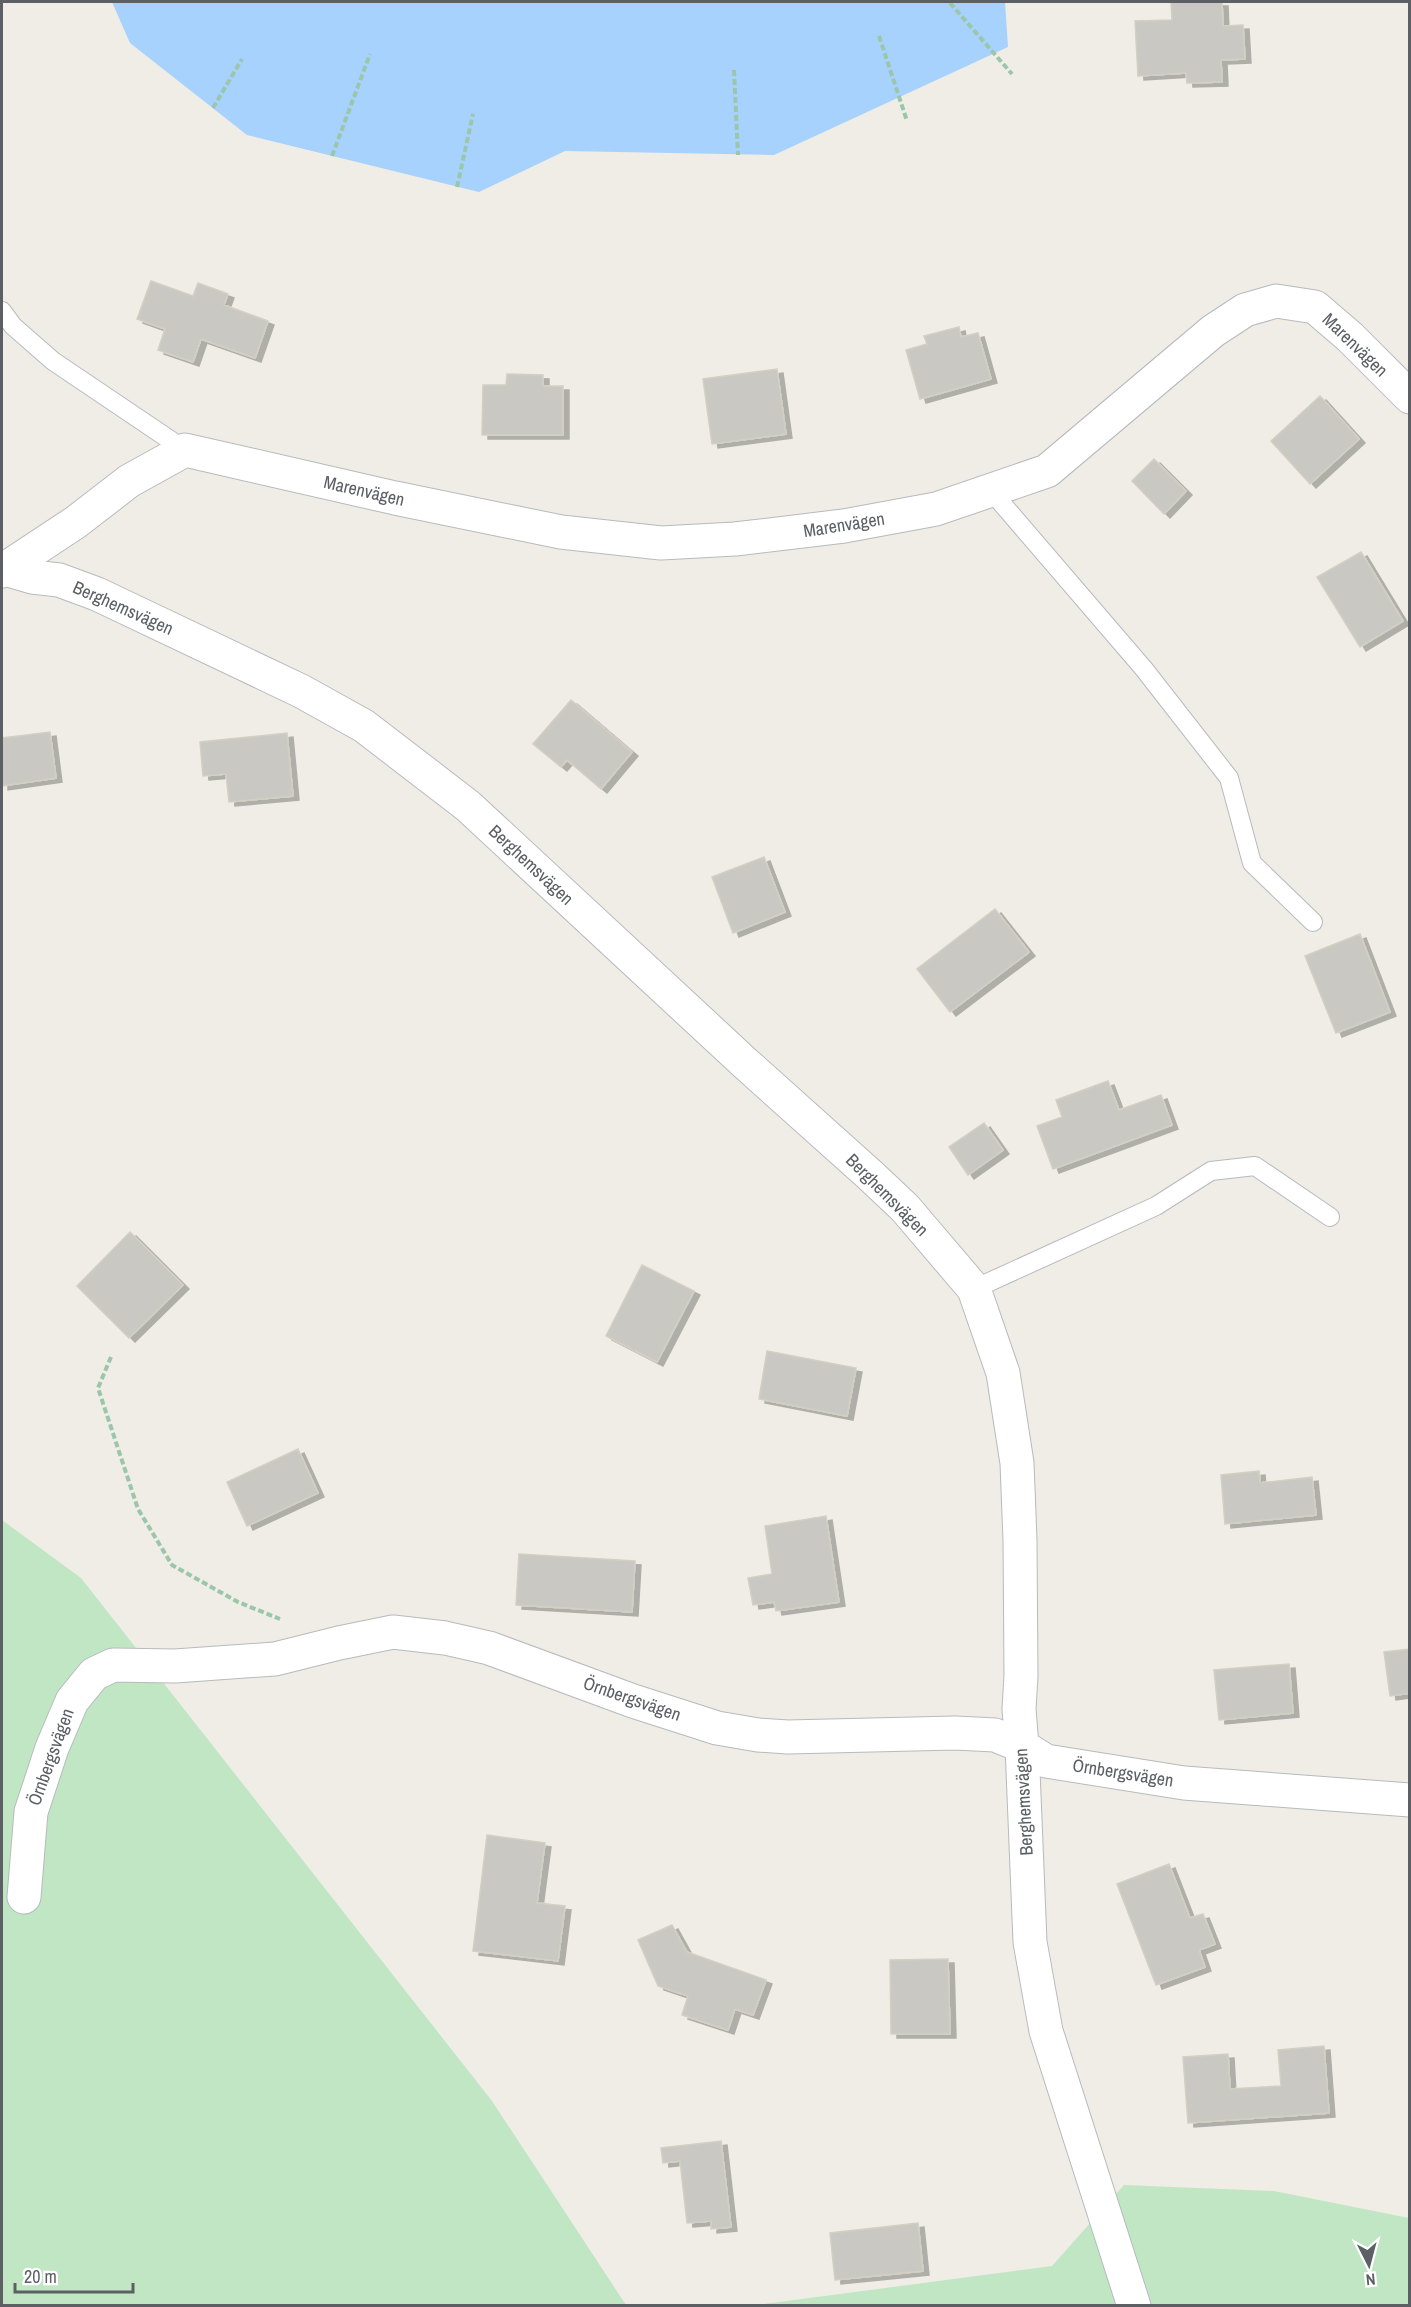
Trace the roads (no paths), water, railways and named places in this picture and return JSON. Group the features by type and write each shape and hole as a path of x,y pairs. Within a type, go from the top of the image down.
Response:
{"street":[{"name":"Marenvägen","path":"185,450 395,498 561,532 661,543 735,539 844,526 936,510 1047,471 1213,331 1245,310 1276,301 1315,307 1350,337 1410,397"},
{"path":"3,570 76,522 129,481 185,450"},
{"name":"Berghemsvägen","path":"3,570 59,580 97,594 301,691 364,726 468,806 745,1063 870,1175 905,1208 974,1289 1003,1373 1017,1463 1021,1676 1018,1709 1022,1746 1030,1942 1046,2031 1134,2306"},
{"name":"Örnbergsvägen","path":"24,1897 31,1812 52,1748 72,1701 94,1674 113,1665 175,1666 275,1659 393,1632 444,1638 489,1648 633,1701 717,1728 758,1735 788,1737 956,1733 995,1735 1022,1746 1046,1761 1185,1783 1410,1800"}],"lane":[{"name":"Marenvägen","path":"2,312 13,326 53,361 185,450"},
{"path":"992,492 1144,669 1228,778 1252,863 1313,922"},
{"path":"974,1289 1156,1206 1211,1171 1255,1166 1330,1217"}],"water":[{"path":"112,2 1005,2 1008,47 774,155 565,151 479,192 247,135 130,43"}]}
